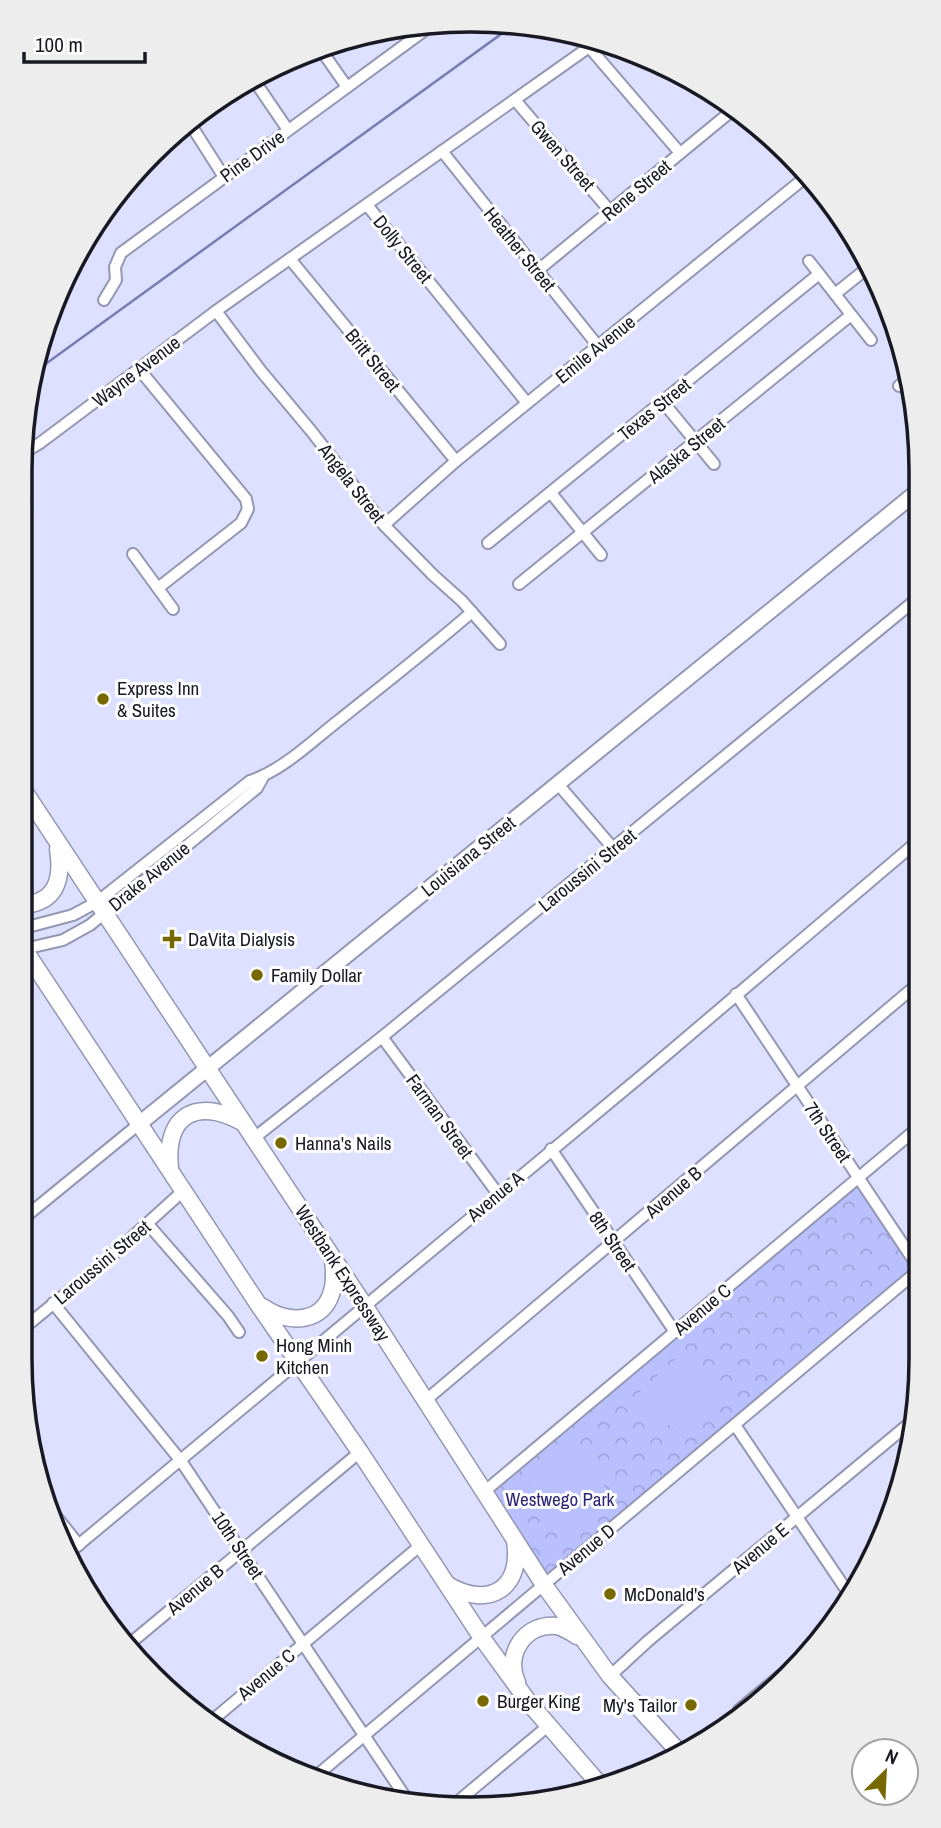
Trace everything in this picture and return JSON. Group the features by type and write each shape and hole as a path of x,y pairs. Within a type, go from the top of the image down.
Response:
{"highway":[{"name":"Westbank Expressway","path":"32,803 364,1305 544,1585 610,1676 674,1746"},
{"path":"32,903 48,896 55,887 62,869 57,842"},
{"path":"32,964 482,1638 548,1726 595,1778"},
{"path":"171,1173 168,1150 170,1139 186,1117 205,1110 216,1110 244,1124"},
{"path":"258,1304 274,1315 297,1320 316,1313 330,1297 334,1287 333,1258"},
{"path":"446,1583 470,1595 482,1596 500,1590 512,1577 515,1569 517,1554 514,1537"},
{"path":"525,1697 515,1678 513,1666 517,1647 527,1634 544,1627 557,1626 582,1639"}],"main road":[{"name":"Louisiana Street","path":"139,1124 909,498"}],"street":[{"name":"Pine Drive","path":"104,300 116,280 115,267 121,253 419,34"},
{"path":"367,205 589,48"},
{"path":"594,49 680,153"},
{"path":"326,56 347,87"},
{"path":"258,86 288,130"},
{"name":"Gwen Street","path":"515,100 611,211"},
{"name":"Rene Street","path":"537,271 727,114"},
{"path":"194,130 224,177"},
{"name":"Heather Street","path":"442,151 598,346"},
{"name":"Emile Avenue","path":"384,525 456,461 801,181"},
{"name":"Dolly Street","path":"252,286 367,205 527,404"},
{"name":"Britt Street","path":"290,258 456,461"},
{"path":"809,261 871,340"},
{"path":"835,294 862,272"},
{"name":"Texas Street","path":"488,544 819,275"},
{"name":"Wayne Avenue","path":"32,447 252,286"},
{"name":"Angela Street","path":"216,311 384,525 472,612 500,644"},
{"name":"Alaska Street","path":"519,584 851,315"},
{"path":"139,369 246,499 248,509 241,523 158,588"},
{"path":"663,402 714,464"},
{"path":"551,493 601,555"},
{"path":"132,554 173,609"},
{"name":"Laroussini Street","path":"254,1138 382,1037 909,605"},
{"name":"Drake Avenue","path":"32,946 64,940 78,933 101,907 257,788 263,776 292,757 416,660 472,612"},
{"path":"557,783 613,848"},
{"name":"Avenue A","path":"75,1547 909,848"},
{"name":"Drake Avenue","path":"32,926 101,907"},
{"name":"Avenue B","path":"426,1401 909,991"},
{"name":"7th Street","path":"736,994 909,1253"},
{"name":"Farman Street","path":"382,1037 498,1194"},
{"name":"Louisiana Street","path":"32,1211 139,1124"},
{"name":"Avenue C","path":"485,1491 909,1135"},
{"name":"8th Street","path":"551,1149 675,1332"},
{"name":"Laroussini Street","path":"32,1321 108,1259 183,1191"},
{"path":"147,1223 239,1332"},
{"name":"Avenue D","path":"323,1771 909,1278"},
{"name":"10th Street","path":"53,1303 181,1461 401,1791"},
{"path":"735,1425 844,1587"},
{"name":"Avenue E","path":"610,1676 648,1641 904,1428"},
{"name":"Avenue B","path":"134,1640 360,1452"},
{"name":"Avenue C","path":"217,1716 421,1545"},
{"path":"463,1797 548,1726"}],"green space":[{"name":"Westwego Park","path":"859,1178 909,1253 909,1278 544,1585 485,1491"},
{"path":"686,1350 731,1400 698,1425 676,1428 651,1418 633,1398"},
{"path":"573,1446 588,1459 600,1475 604,1494 599,1513 569,1540 527,1489"}],"waterway":[{"path":"44,365 503,32"}],"place":[{"name":"Express Inn & Suites","path":"103,699"},
{"name":"DaVita Dialysis","path":"172,939"},
{"name":"Family Dollar","path":"257,975"},
{"name":"Hanna's Nails","path":"281,1143"},
{"name":"Hong Minh Kitchen","path":"262,1356"},
{"name":"McDonald's","path":"610,1594"},
{"name":"Burger King","path":"483,1701"},
{"name":"My's Tailor","path":"691,1705"}]}
